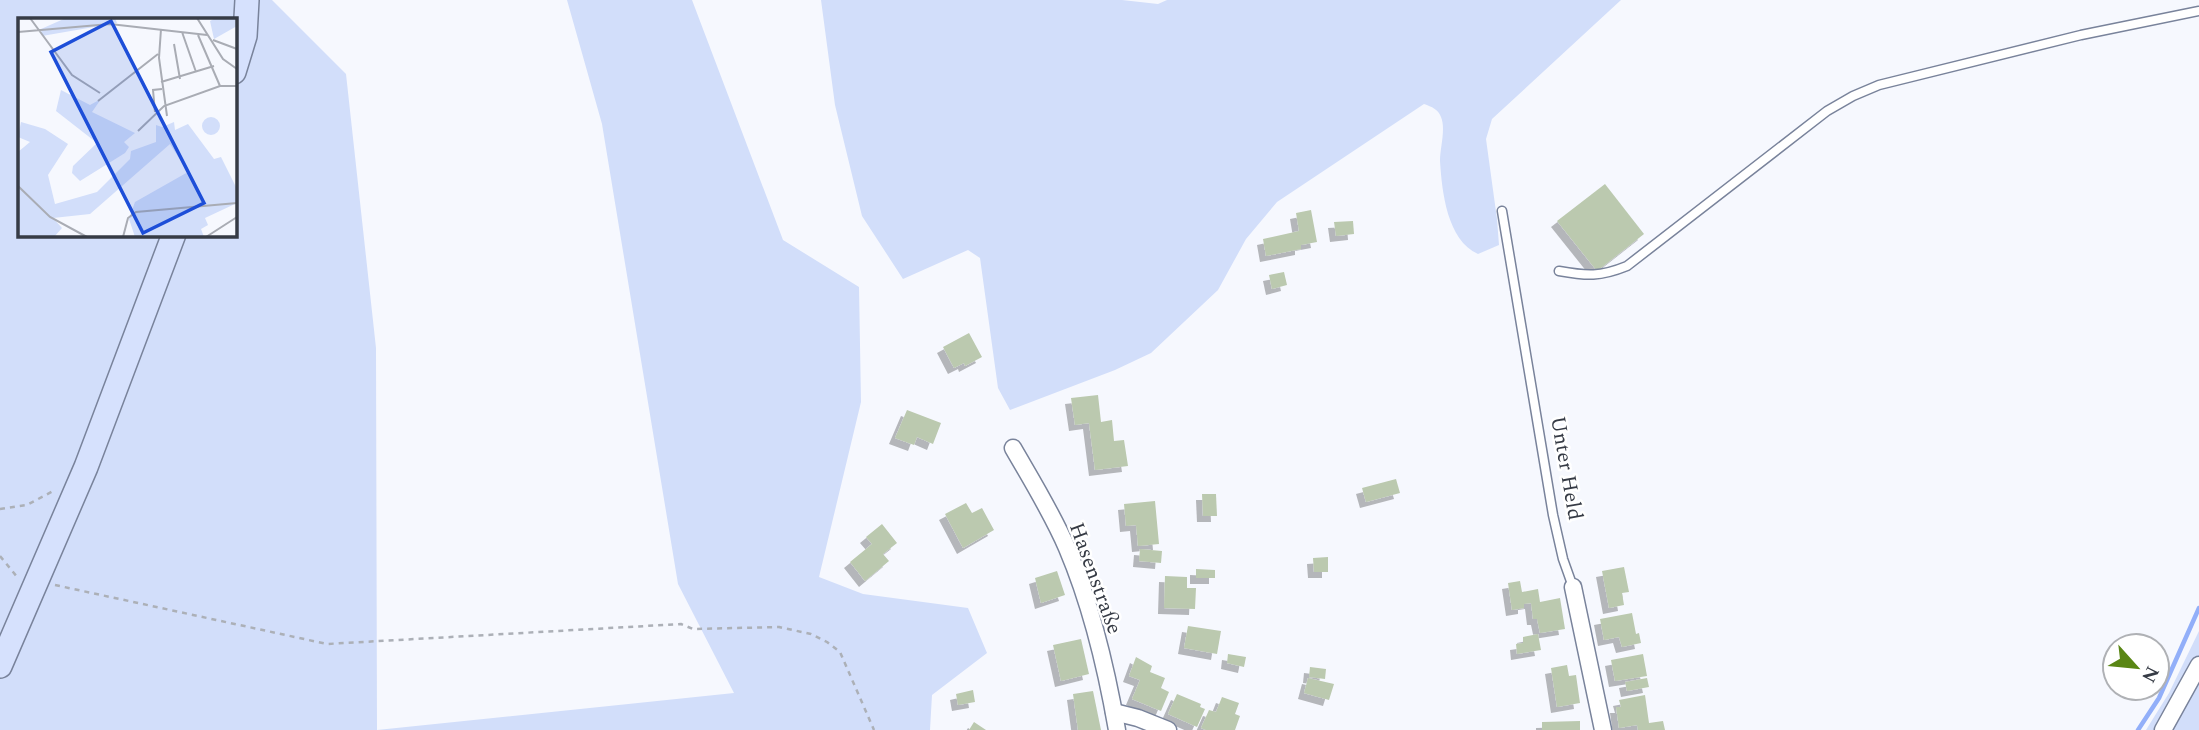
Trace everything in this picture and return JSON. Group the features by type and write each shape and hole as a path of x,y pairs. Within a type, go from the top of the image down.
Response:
{"main road":[{"path":"236,65 245,36 247,0"},
{"path":"0,666 86,467 173,236"}],"street":[{"name":"Hasenstraße","path":"1013,448 1071,558 1098,647 1116,730"},
{"name":"Unter Held","path":"1573,587 1603,730"},
{"path":"2163,730 2199,666"},
{"path":"1114,712 1168,730"}],"lane":[{"path":"1559,271 1591,276 1608,274 1627,266 1827,111 1879,85 2081,35 2199,11"},
{"name":"Unter Held","path":"1502,211 1553,515 1563,559 1573,587"}],"path":[{"path":"0,509 27,505 58,488"},
{"path":"0,556 35,588 327,644 681,624 693,629 779,627 811,634 840,652 874,730"}],"shaded area":[{"path":"0,0 272,0 346,74 376,348 377,730 0,730"},
{"path":"567,0 692,0 783,240 859,287 861,402 819,577 863,594 968,608 987,653 932,695 930,730 377,730 734,693 678,584 602,124"},
{"path":"821,0 1122,0 1158,4 1167,0 1621,0 1492,119 1486,139 1499,245 1478,254 1459,238 1453,227 1441,173 1442,122 1436,110 1424,104 1277,202 1246,239 1218,290 1151,353 1115,370 1010,410 998,388 980,258 968,250 903,279 862,216 835,105"},
{"path":"2199,631 2199,730 2146,730 2163,702 2171,702 2171,689"}],"building":[{"path":"1605,184 1644,234 1597,271 1557,221"},
{"path":"1311,210 1317,242 1301,245 1301,249 1266,256 1263,239 1299,231 1296,213"},
{"path":"1353,221 1354,234 1336,236 1334,222"},
{"path":"1284,272 1287,285 1272,289 1269,275"},
{"path":"969,333 982,357 965,366 964,363 954,368 943,347"},
{"path":"1098,395 1101,422 1112,420 1114,441 1124,440 1128,466 1095,470 1089,423 1075,425 1071,398"},
{"path":"907,410 941,423 933,444 917,437 914,445 895,438"},
{"path":"1396,479 1400,493 1366,502 1362,488"},
{"path":"1202,494 1216,494 1217,516 1203,516"},
{"path":"1155,501 1159,544 1138,546 1136,525 1126,526 1124,504"},
{"path":"966,503 972,513 982,508 994,530 963,548 945,514"},
{"path":"882,524 897,543 883,554 889,561 865,581 850,562 872,544 866,537"},
{"path":"1140,549 1162,551 1161,563 1139,561"},
{"path":"1328,557 1328,572 1314,572 1313,558"},
{"path":"1624,567 1629,592 1622,593 1624,605 1609,608 1602,571"},
{"path":"1196,569 1215,570 1215,578 1196,578"},
{"path":"1057,571 1065,595 1041,603 1035,578"},
{"path":"1165,576 1187,577 1187,588 1196,588 1195,609 1164,608"},
{"path":"1520,581 1522,592 1538,589 1540,602 1560,598 1565,629 1540,633 1537,619 1533,619 1531,603 1524,604 1524,608 1512,610 1508,583"},
{"path":"1632,613 1636,634 1639,633 1641,643 1622,647 1619,637 1604,640 1600,619"},
{"path":"1188,626 1221,631 1217,654 1184,648"},
{"path":"1538,634 1541,650 1517,654 1516,644 1523,643 1523,637"},
{"path":"1081,639 1089,674 1061,681 1053,645"},
{"path":"1228,654 1246,657 1244,667 1227,663"},
{"path":"1643,654 1647,676 1615,681 1611,660"},
{"path":"1136,657 1152,666 1150,672 1165,678 1161,688 1169,692 1161,711 1132,699 1140,680 1129,676"},
{"path":"1567,665 1569,676 1576,675 1580,703 1557,707 1551,668"},
{"path":"1310,667 1326,669 1325,679 1309,677"},
{"path":"1308,678 1334,684 1329,700 1304,693"},
{"path":"1647,678 1649,687 1627,691 1625,682"},
{"path":"973,690 975,702 958,705 956,694"},
{"path":"1093,691 1101,730 1078,730 1073,694"},
{"path":"1177,694 1201,704 1200,707 1205,709 1197,727 1168,714"},
{"path":"1645,695 1649,723 1663,721 1665,730 1638,730 1637,725 1619,728 1616,707 1621,707 1619,700"},
{"path":"1222,697 1239,703 1235,714 1240,716 1235,730 1201,728 1209,710 1216,712"},
{"path":"1580,721 1580,730 1542,730 1542,722"},
{"path":"974,722 986,730 969,730"}],"waterway":[{"path":"2138,730 2159,698 2199,608"}]}
